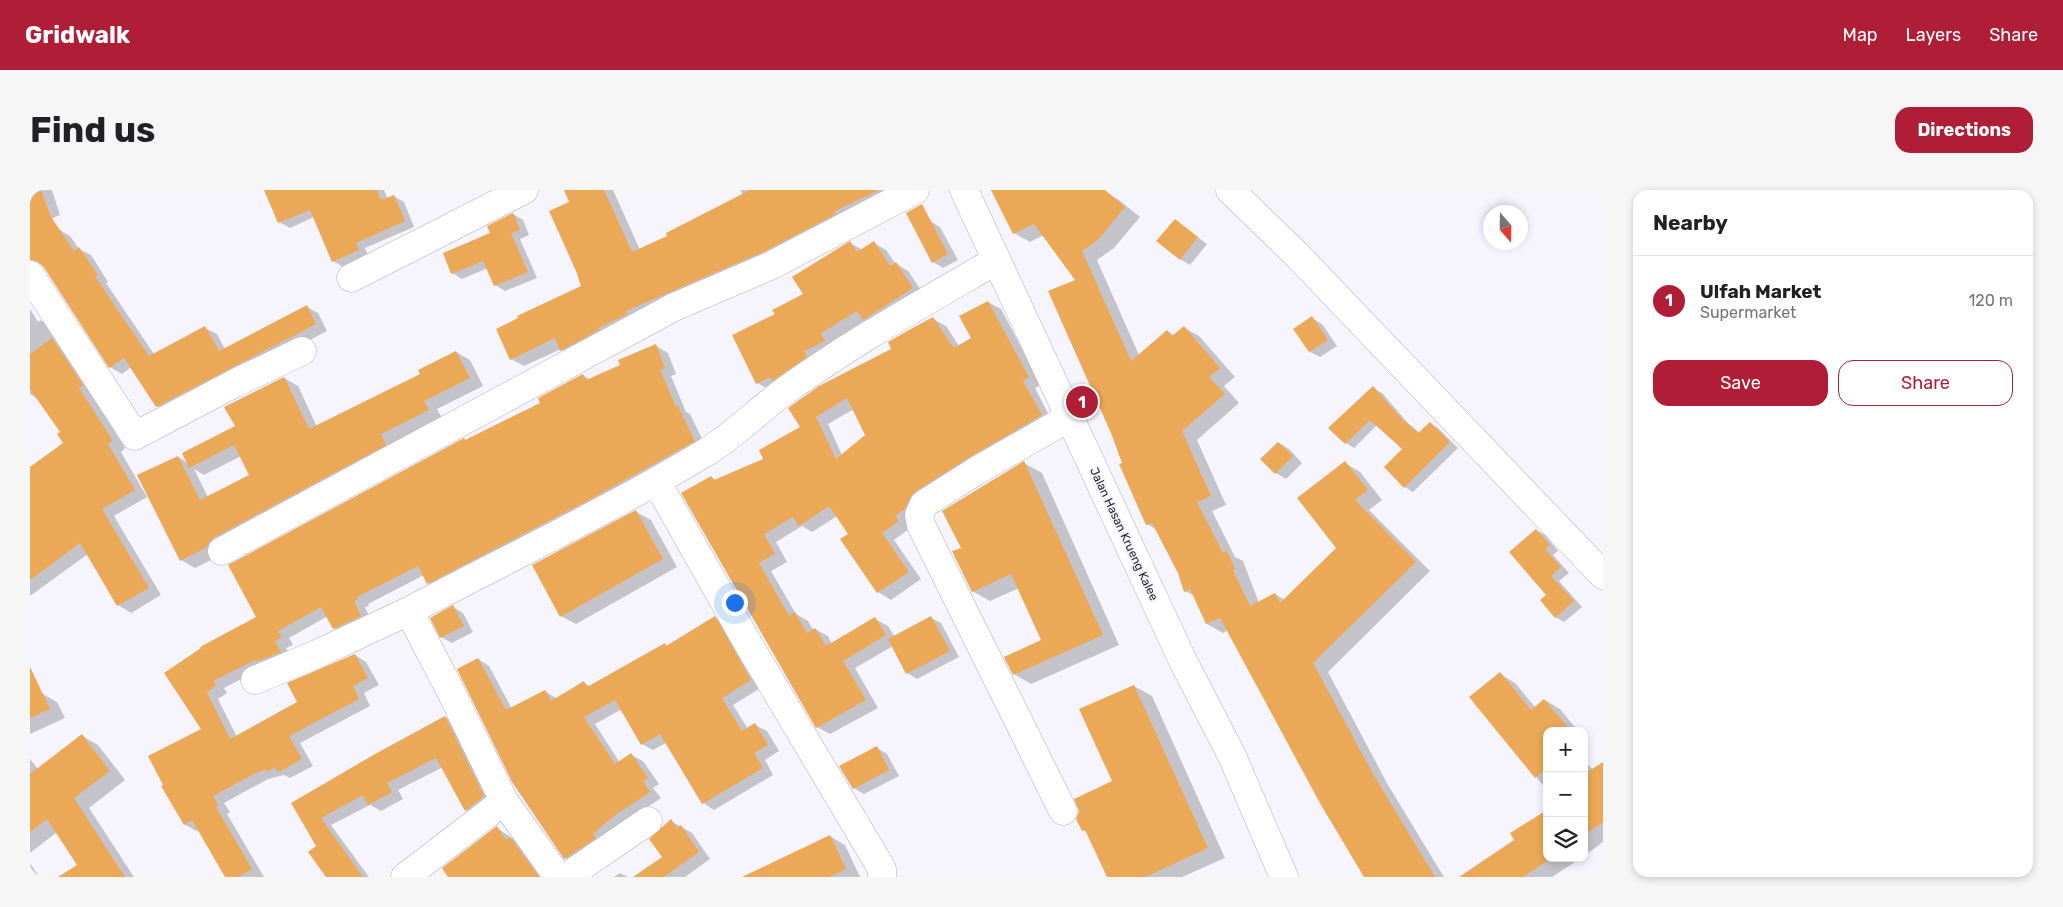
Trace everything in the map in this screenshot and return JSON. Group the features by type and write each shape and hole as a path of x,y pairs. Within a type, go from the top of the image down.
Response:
{"street":[{"path":"352,278 524,190"},
{"path":"222,551 674,307 772,265 915,190"},
{"name":"Jalan Hasan Krueng Kalee","path":"964,190 1182,658 1232,756 1284,877"},
{"path":"1230,190 1297,255 1603,575"},
{"path":"255,680 409,611 656,481 724,441 779,396 822,367 886,326 997,260"},
{"path":"30,275 135,436 235,383 302,351"},
{"path":"1063,810 921,525 919,515 924,504 1070,417"},
{"path":"656,481 750,647 882,869 882,877"},
{"path":"409,611 450,690 504,802 558,877"},
{"path":"405,877 504,802"},
{"path":"566,877 648,821"}],"building":[{"path":"30,190 41,190 51,217 74,251 79,247 98,275 95,276 149,356 205,326 219,351 307,305 316,324 156,407 124,358 109,368 43,266 37,261 30,260"},
{"path":"264,190 377,190 381,200 394,195 405,221 356,243 359,250 332,262 310,210 278,223"},
{"path":"564,190 604,190 632,252 667,236 666,233 750,190 879,190 835,211 836,214 765,251 626,311 628,314 598,328 599,330 560,351 555,338 510,360 496,329 518,318 517,316 581,286 549,211 569,202"},
{"path":"991,190 1105,190 1125,207 1098,240 1082,251 1131,361 1167,330 1172,336 1184,326 1220,368 1209,377 1225,394 1182,431 1211,496 1197,502 1223,553 1227,551 1235,569 1233,570 1250,606 1275,593 1280,603 1336,548 1297,498 1345,461 1368,490 1355,500 1416,562 1313,663 1373,774 1435,877 1364,877 1321,805 1220,618 1206,624 1190,589 1184,592 1178,573 1152,523 1146,525 1119,464 1122,463 1111,433 1048,291 1075,280 1034,224 1013,234"},
{"path":"922,204 948,254 932,263 906,213"},
{"path":"513,213 520,230 511,233 528,272 494,286 483,261 451,274 443,253 490,233 487,226"},
{"path":"1175,219 1198,237 1180,260 1156,241"},
{"path":"850,241 857,252 874,241 890,266 896,262 913,288 863,320 857,311 821,333 825,341 804,351 807,357 772,381 770,377 756,384 732,335 775,314 772,310 803,294 792,277"},
{"path":"988,301 1029,377 1023,381 1042,415 968,458 916,491 910,497 905,509 895,516 899,521 882,533 909,572 877,593 840,539 848,534 829,506 799,526 793,517 764,534 775,554 759,563 789,616 795,612 807,633 815,628 826,646 875,617 886,635 843,661 866,700 816,728 681,493 711,476 714,480 763,459 759,450 800,427 788,408 819,386 891,349 888,342 933,317 954,348 971,338 959,316","holes":["847,398 865,435 836,459 816,417"]},
{"path":"1312,316 1328,340 1309,352 1293,329"},
{"path":"52,338 83,385 79,388 113,441 108,444 135,490 102,509 149,588 117,606 80,543 30,580 30,467 63,443 57,434 60,432 30,389 30,354"},
{"path":"656,344 665,368 660,370 676,407 678,406 695,441 587,501 427,584 418,566 357,597 358,599 354,601 361,616 333,629 321,607 278,631 282,638 275,641 281,652 256,662 255,660 213,681 216,686 207,692 230,739 297,702 287,683 355,654 368,678 353,686 359,699 289,736 302,759 278,772 275,767 266,772 265,769 213,796 219,806 216,807 252,869 238,877 225,877 192,820 184,825 161,786 163,785 148,756 201,729 164,673 200,647 256,617 228,565 464,438 465,440 540,403 538,398 581,375 583,374 586,380 620,365 618,360"},
{"path":"456,351 470,378 424,401 429,410 381,434 386,445 215,537 209,542 207,547 180,561 137,475 178,456 200,500 249,475 234,445 189,468 182,453 235,426 224,407 284,377 309,429 420,374 418,370"},
{"path":"1373,386 1399,416 1418,433 1430,422 1450,442 1404,488 1384,467 1402,449 1370,420 1345,444 1328,428"},
{"path":"1278,442 1293,456 1275,474 1260,459"},
{"path":"1024,461 1103,635 1013,675 1004,657 1041,640 1011,574 972,592 952,551 961,548 942,511"},
{"path":"636,510 663,559 560,617 532,565"},
{"path":"1536,529 1550,545 1545,549 1561,567 1551,576 1574,601 1555,618 1540,600 1546,595 1509,552"},
{"path":"453,605 464,626 440,638 430,618"},
{"path":"715,616 751,680 722,698 742,731 755,723 768,745 754,753 763,768 702,804 660,734 641,745 615,700 584,717 615,764 631,753 648,778 643,781 650,792 615,815 593,834 596,838 564,859 512,782 457,669 478,658 506,710 545,690 551,701 584,681 587,687 665,643 666,646"},
{"path":"931,616 950,651 906,674 888,639"},
{"path":"30,667 50,709 30,718"},
{"path":"1500,672 1531,710 1544,699 1568,727 1543,727 1543,771 1535,778 1469,697"},
{"path":"1134,685 1208,848 1145,877 1107,877 1085,830 1082,831 1076,819 1079,811 1074,799 1112,781 1079,709"},
{"path":"445,716 484,796 465,811 436,758 387,783 392,792 368,805 363,795 321,818 363,877 326,877 308,852 316,846 291,803"},
{"path":"82,734 110,771 74,798 125,877 58,877 77,865 47,819 30,832 30,774"},
{"path":"877,746 889,770 853,789 839,766"},
{"path":"1603,762 1603,822 1588,832 1588,772"},
{"path":"1543,812 1543,862 1546,862 1523,877 1459,877 1514,840 1510,833"},
{"path":"671,819 677,828 681,825 699,852 664,877 633,877 662,857 649,839"},
{"path":"497,826 506,840 510,837 539,877 448,877 442,868"},
{"path":"830,835 846,869 829,877 742,877"}],"place":[{"name":"Ulfah Market","path":"1082,402"}]}
